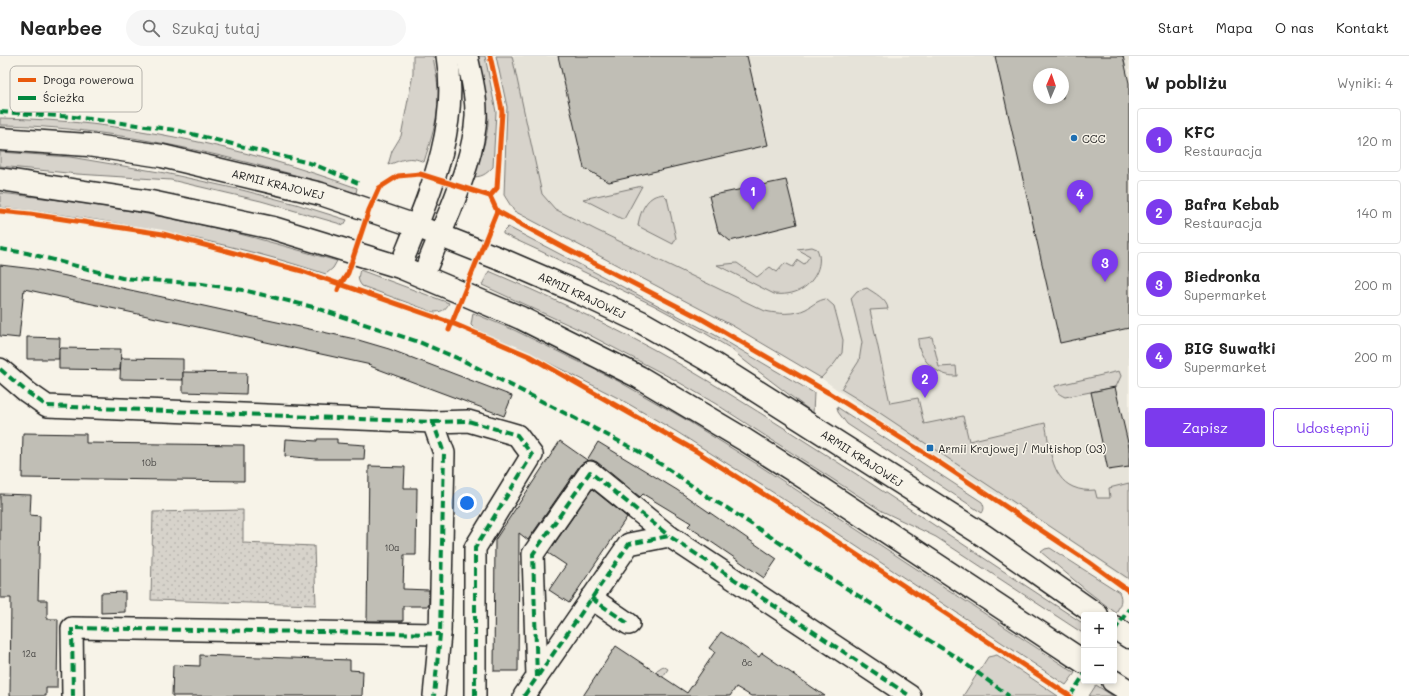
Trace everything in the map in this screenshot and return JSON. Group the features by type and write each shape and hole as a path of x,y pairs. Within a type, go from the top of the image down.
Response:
{"main road":[{"name":"ARMII KRAJOWEJ","path":"0,139 88,145 162,156 321,194 440,235 584,294 640,322 706,359 983,535 1093,612"},
{"path":"0,179 151,202 274,228 400,267 521,318 639,376 805,478 1081,660"},
{"path":"1117,629 1129,637"},
{"path":"1117,684 1129,692"}],"street":[{"path":"400,267 434,178 447,130 450,82 447,56"},
{"path":"423,276 460,186 474,137 476,104 467,56"},
{"path":"0,369 27,392 47,406 433,422 468,421 517,434 532,455 475,548 475,696"},
{"path":"433,422 444,453 440,634 434,696"},
{"path":"537,677 533,554 590,472 669,536 910,696"},
{"path":"524,696 629,544 669,536"},
{"path":"591,598 629,624"},
{"path":"73,696 72,628 440,634"}],"shaded area":[{"path":"413,56 433,56 438,93 438,107 435,123 424,162 410,159 388,165 392,151 401,136 413,74"},
{"path":"475,56 485,56 496,112 493,167 483,175 471,177 482,151 488,124 485,100"},
{"path":"496,56 1129,56 1129,581 1034,516 931,457 821,378 733,326 514,211 504,195 507,107"},
{"path":"496,56 512,56 542,194 555,209 765,311 775,313 791,313 806,309 826,299 834,306 843,340 842,353 821,378 733,326 514,211 504,195 507,107"},
{"path":"0,118 91,124 182,138 226,148 314,173 357,188 356,193 272,169 194,150 111,134 56,128 0,125"},
{"path":"0,152 70,157 165,173 242,190 296,204 347,220 344,225 261,201 171,180 77,174 0,166"},
{"path":"642,186 624,219 583,199"},
{"path":"0,193 143,213 242,234 337,261 333,268 326,274 285,261 195,238 98,220 0,207"},
{"path":"663,194 667,198 676,238 673,244 638,226 641,214 647,202 654,196"},
{"path":"508,227 715,335 814,393 813,413 730,348 653,305 503,234"},
{"path":"812,247 817,249 819,254 819,266 814,277 807,286 788,294 774,294 717,265 737,263 757,277 770,267 777,272 785,263 793,267 798,260 804,264 810,256 797,249"},
{"path":"360,270 449,303 446,308 438,312 433,312 362,286 358,278"},
{"path":"489,271 612,328 688,369 866,480 1081,622 1081,632 936,537 882,511 716,404 675,380 580,330 482,285"},
{"path":"867,288 883,299 888,309 870,310 890,403 918,398 924,424 963,416 969,441 1045,423 1052,460 1055,468 1065,482 1078,489 1095,490 1097,498 1110,498 1109,488 1129,483 1129,579 874,409 841,389 859,361 862,342 851,298 857,291"},
{"path":"473,313 514,330 618,381 683,418 757,464 1075,673 1066,685 812,517 677,432 620,399 537,357 475,329 471,325"},
{"path":"932,337 939,367 956,366 957,376 950,376 936,370 925,360 921,353 918,339"},
{"path":"1119,371 1121,376 1116,387 1065,397 1058,393 1055,388 1055,386"},
{"path":"837,407 982,502 984,510 982,513 847,424 838,412"},
{"path":"243,510 243,543 314,546 316,605 151,600 153,512"},
{"path":"1050,548 1119,592 1121,600 1116,612 1086,590 1041,552"},
{"path":"997,655 1058,696 963,696 988,657"},
{"path":"663,666 668,669 650,696 642,696 654,680 657,670"},
{"path":"1096,685 1113,696 1089,696"}],"building":[{"path":"558,56 747,56 768,145 609,182 584,168"},
{"path":"995,56 1123,56 1129,83 1129,328 1060,343"},
{"path":"786,180 797,224 730,241 718,231 709,196"},
{"path":"0,265 34,269 355,339 389,349 512,396 504,416 370,366 371,365 24,289 19,338 0,336"},
{"path":"27,337 60,338 59,359 27,359"},
{"path":"59,348 121,349 120,370 59,369"},
{"path":"121,358 183,359 183,380 120,379"},
{"path":"183,372 247,373 246,394 183,392"},
{"path":"1115,387 1129,447 1129,467 1108,470 1091,392"},
{"path":"23,433 86,434 86,443 244,445 244,481 22,478"},
{"path":"286,439 317,441 317,439 337,439 337,443 365,445 364,459 316,459 285,456"},
{"path":"560,441 587,460 598,442 677,490 777,559 764,578 688,526 691,523 643,494 640,497 597,462 592,460 586,461 580,465 528,540 519,533 518,671 494,671 495,540"},
{"path":"369,466 405,467 404,488 417,488 416,555 404,555 403,589 429,590 429,606 403,606 403,621 367,621"},
{"path":"592,489 627,517 569,603 549,590 566,565 548,553"},
{"path":"0,494 31,495 30,515 40,516 38,600 47,600 47,619 58,619 57,688 46,688 46,696 10,696 11,598 0,598"},
{"path":"125,592 125,612 101,613 101,593"},
{"path":"721,632 759,657 762,653 825,696 751,696 736,687 730,696 583,696 616,646 687,693 715,652 709,648"},
{"path":"200,655 350,660 350,670 363,671 362,696 172,696 173,665 200,666"}],"marked path":[{"path":"0,112 74,117 176,130 313,164 358,183"},
{"path":"0,249 27,253 122,278 202,284 243,290 313,307 419,342 464,361 638,451 662,465 711,499 789,549 808,564 959,659 1009,696"},
{"path":"0,369 27,392 47,406 433,422 444,453 440,634 434,696"},
{"path":"433,422 468,421 517,435 532,455 475,548 475,696"},
{"path":"537,677 533,554 590,472 669,536"},
{"path":"524,696 629,544 669,536 910,696"},
{"path":"591,598 629,624"},
{"path":"1117,627 1129,609"},
{"path":"73,696 72,628 440,634"},
{"path":"1070,696 1081,680"}],"cycle path":[{"path":"490,56 502,112 497,188 490,196"},
{"path":"338,290 348,273 369,210 379,188 398,176 420,174 490,196 497,211 702,319 829,393 931,457 1089,562 1129,591"},
{"path":"0,211 30,214 163,234 302,271 452,323 529,356 696,451 812,525 1070,696"},
{"path":"449,330 497,211"}],"place":[{"name":"CCC","path":"1074,138"},
{"name":"KFC","path":"753,210"},
{"name":"BIG Suwałki","path":"1080,213"},
{"name":"Biedronka","path":"1105,282"},
{"name":"Bafra Kebab","path":"925,398"},
{"name":"Armii Krajowej / Multishop (03)","path":"930,448"}]}
